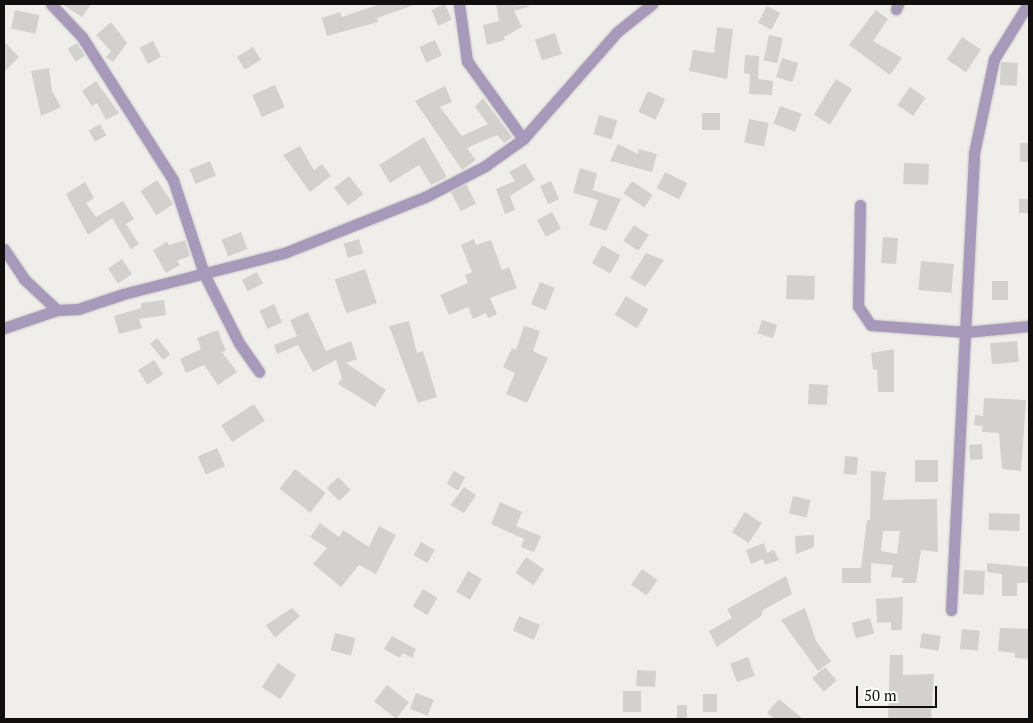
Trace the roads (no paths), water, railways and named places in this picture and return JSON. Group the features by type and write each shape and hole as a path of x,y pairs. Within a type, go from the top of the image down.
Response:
{"street":[{"path":"51,4 82,37 173,180 204,274 239,343 259,372"},
{"path":"459,4 467,61 523,139"},
{"path":"4,328 57,310 78,309 284,253 425,198 485,166 523,139 618,32 652,4"},
{"path":"951,610 974,152 994,59 1028,4"},
{"path":"860,205 858,306 871,325 966,332 1029,326"},
{"path":"4,249 24,278 57,310"}]}
